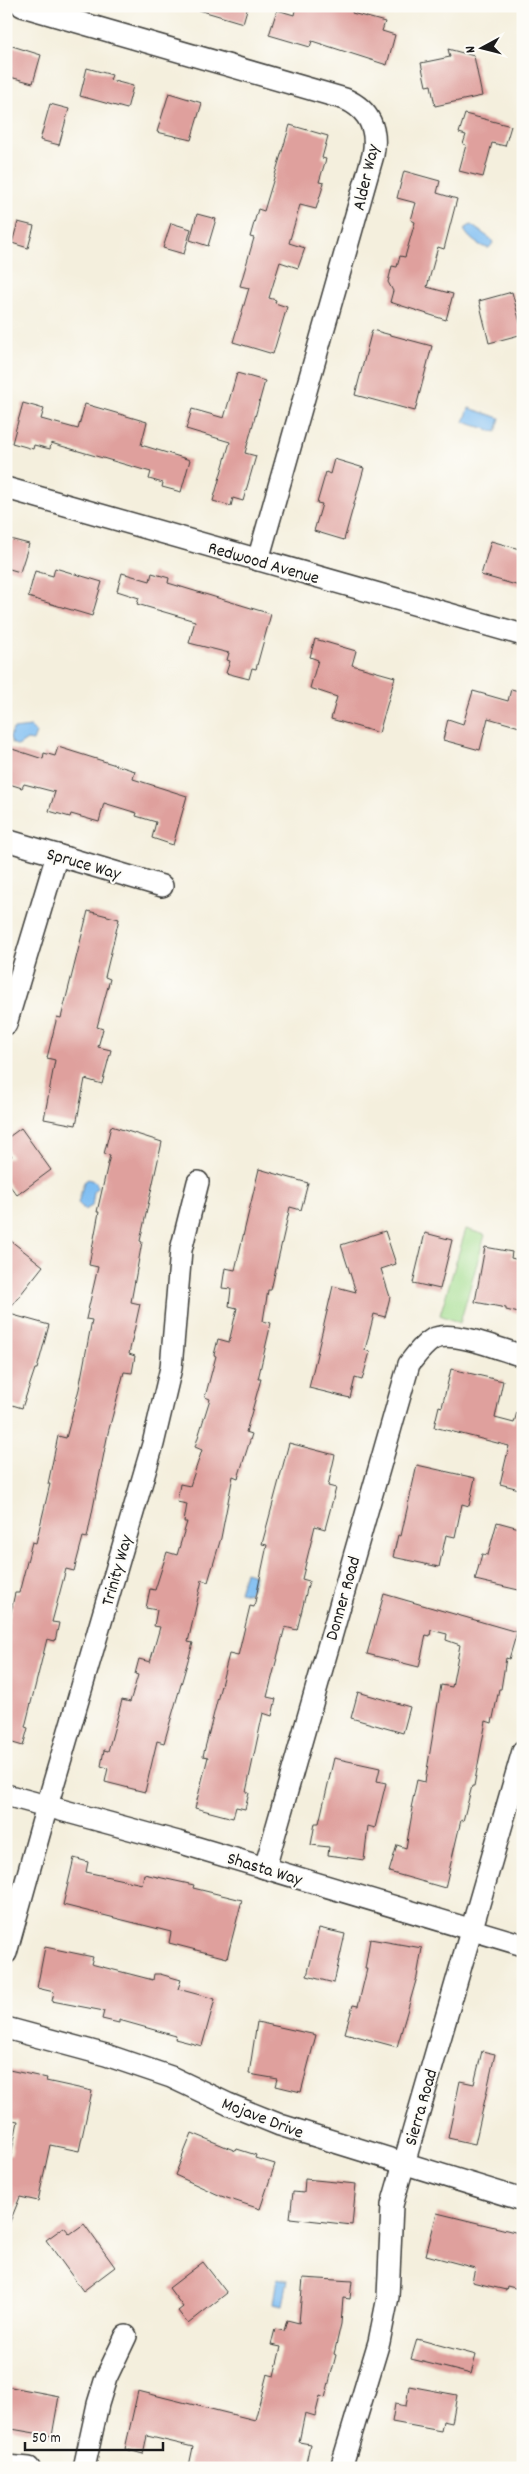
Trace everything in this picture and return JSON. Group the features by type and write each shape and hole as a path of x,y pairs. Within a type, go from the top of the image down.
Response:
{"street":[{"name":"Alder Way","path":"22,6 345,99 361,109 371,122 375,137 373,156 258,560"},
{"name":"Redwood Avenue","path":"6,488 523,636"},
{"name":"Spruce Way","path":"6,840 162,886"},
{"path":"6,1024 57,854"},
{"name":"Trinity Way","path":"6,1953 153,1444 171,1368 181,1250 198,1182"},
{"name":"Donner Road","path":"265,1868 409,1364 420,1350 434,1338 453,1336 523,1356"},
{"name":"Sierra Road","path":"341,2468 381,2333 388,2297 392,2205 523,1750"},
{"name":"Shasta Way","path":"6,1795 265,1868 523,1945"},
{"name":"Mojave Drive","path":"6,2028 106,2055 162,2074 280,2125 404,2165 523,2200"},
{"path":"84,2468 98,2404 106,2378 126,2336"},
{"path":"6,2466 29,2468"}],"green space":[{"path":"466,1229 485,1235 460,1323 440,1315"}],"water":[{"path":"471,225 491,239 493,243 489,248 478,244 467,235 464,229"},
{"path":"469,408 500,418 496,432 464,422"},
{"path":"31,727 36,733 33,741 27,740 18,746 12,743 10,737 13,729"},
{"path":"88,1179 96,1182 98,1188 94,1192 92,1206 85,1210 78,1203 84,1182"},
{"path":"245,1572 255,1575 249,1594 239,1592"},
{"path":"277,2278 288,2280 283,2305 273,2303"}],"building":[{"path":"199,6 248,6 243,23 199,10"},
{"path":"296,6 317,6 329,10 330,6 354,6 352,13 385,22 382,31 395,35 387,65 312,41 310,47 269,35 277,10 294,15"},
{"path":"9,45 41,55 33,83 6,76 6,57"},
{"path":"448,49 474,56 482,96 435,106 431,85 426,86 421,63 450,57"},
{"path":"87,68 112,75 110,80 133,86 127,109 80,96"},
{"path":"169,93 202,103 191,140 157,132"},
{"path":"50,104 69,109 59,145 40,140"},
{"path":"465,114 511,126 505,146 492,143 483,177 459,171 466,145 463,144 466,135 459,133"},
{"path":"290,125 328,136 322,158 326,159 319,182 324,183 316,209 300,205 289,243 305,248 298,268 280,262 269,298 276,300 275,303 287,307 273,354 233,342 249,288 240,286 254,238 250,237 258,209 264,211"},
{"path":"404,171 440,181 437,193 457,199 444,249 438,247 427,287 453,294 446,320 390,302 393,291 388,282 392,266 397,267 400,256 405,257 415,222 411,220 416,203 397,198"},
{"path":"197,214 216,219 208,246 190,240"},
{"path":"18,222 34,226 28,248 12,243"},
{"path":"171,223 191,229 184,254 163,248"},
{"path":"512,292 523,334 489,343 479,301"},
{"path":"372,330 432,346 415,411 355,395"},
{"path":"237,373 265,381 245,453 256,456 243,501 233,498 231,506 213,501 230,442 186,429 192,409 224,418"},
{"path":"23,403 44,409 41,419 78,429 85,404 147,422 141,445 190,460 181,492 162,487 163,483 149,479 151,472 51,443 50,449 34,445 33,449 12,443"},
{"path":"334,459 364,468 344,540 314,531 322,504 317,503 326,472 330,474"},
{"path":"6,538 29,544 20,572 6,568"},
{"path":"491,541 523,550 523,587 481,575"},
{"path":"55,568 102,582 92,616 28,597 35,571 53,576"},
{"path":"122,573 150,581 152,573 169,578 168,583 271,614 256,669 252,668 249,679 226,673 230,661 227,660 229,653 189,643 195,621 137,604 139,598 117,591"},
{"path":"315,639 356,651 352,665 395,677 379,733 331,719 337,697 310,688 318,660 310,657"},
{"path":"511,689 523,692 523,728 488,718 480,750 443,740 448,719 463,724 473,691 508,701"},
{"path":"6,747 43,759 44,753 55,756 58,747 135,771 133,779 187,796 173,845 152,838 156,822 136,816 137,813 104,803 99,822 71,814 70,817 49,811 55,792 24,784 22,788 6,783"},
{"path":"88,911 119,919 105,977 110,979 97,1027 103,1029 98,1047 111,1050 102,1084 85,1079 76,1125 44,1119 55,1060 47,1058 57,1017 61,1018"},
{"path":"111,1126 162,1142 140,1241 142,1242 131,1302 140,1304 129,1354 135,1356 132,1373 124,1372 108,1433 87,1538 83,1537 74,1571 66,1569 52,1622 59,1623 55,1641 47,1639 25,1727 28,1728 23,1746 6,1741 6,1634 15,1593 19,1593 32,1542 36,1543 50,1484 48,1484 58,1436 66,1438 79,1389 92,1320 86,1319 98,1267 89,1265 99,1212 97,1212 110,1155 104,1154"},
{"path":"21,1128 51,1170 17,1195 6,1181 6,1160 12,1156 6,1148 6,1139"},
{"path":"259,1169 308,1183 301,1210 290,1207 271,1290 268,1290 263,1321 271,1323 258,1379 261,1379 246,1432 252,1434 238,1478 233,1476 221,1538 208,1582 202,1580 188,1642 193,1643 164,1743 157,1741 145,1792 105,1782 108,1768 101,1766 104,1750 108,1751 122,1700 130,1702 138,1675 135,1674 139,1659 150,1662 160,1627 154,1626 157,1610 146,1608 150,1589 155,1590 167,1552 177,1555 187,1522 184,1522 187,1504 177,1502 180,1484 190,1486 202,1450 195,1447 210,1399 205,1397 216,1356 214,1355 218,1339 229,1342 237,1308 229,1306 231,1289 222,1288 225,1268 235,1270"},
{"path":"385,1231 396,1264 381,1269 390,1297 385,1317 374,1314 365,1350 370,1352 362,1380 355,1378 350,1398 309,1388 333,1286 356,1292 341,1245"},
{"path":"425,1233 452,1240 440,1289 413,1283"},
{"path":"6,1237 43,1266 6,1313"},
{"path":"485,1247 512,1252 511,1258 523,1261 523,1314 506,1310 506,1308 475,1302"},
{"path":"6,1313 49,1325 37,1369 35,1369 22,1408 6,1403"},
{"path":"451,1369 503,1381 495,1418 514,1423 517,1412 523,1413 523,1490 500,1484 509,1446 434,1427 439,1406 442,1407"},
{"path":"289,1443 335,1455 328,1486 336,1488 325,1529 315,1526 302,1579 309,1581 297,1630 285,1627 267,1697 276,1699 272,1716 263,1713 246,1792 249,1793 245,1809 236,1807 233,1818 195,1808 208,1757 203,1756 229,1654 238,1656 250,1606 254,1607 267,1545 262,1544"},
{"path":"417,1465 475,1478 469,1506 462,1504 455,1537 446,1535 439,1567 393,1557 398,1535 401,1536"},
{"path":"497,1522 523,1529 523,1591 475,1580 482,1554 488,1555"},
{"path":"384,1594 517,1632 509,1659 506,1658 501,1689 499,1689 492,1723 486,1721 474,1786 472,1786 463,1821 461,1820 445,1888 389,1872 397,1845 406,1848 417,1780 425,1782 441,1685 452,1687 460,1645 446,1640 447,1634 431,1630 430,1636 426,1635 419,1667 367,1654"},
{"path":"358,1692 410,1707 403,1733 351,1718"},
{"path":"334,1758 380,1768 377,1781 386,1783 375,1828 368,1826 364,1860 328,1855 329,1847 311,1845 315,1823 319,1823"},
{"path":"74,1858 88,1862 86,1872 142,1884 144,1874 194,1885 193,1888 242,1900 227,1958 169,1943 171,1932 63,1905"},
{"path":"319,1928 345,1934 334,1983 307,1976"},
{"path":"370,1939 422,1948 417,1977 397,2047 345,2033 353,2005 358,2006 367,1969 365,1969"},
{"path":"45,1947 93,1957 91,1964 153,1980 154,1974 160,1974 181,1980 178,1989 215,1999 202,2046 175,2039 176,2036 119,2020 119,2023 102,2019 104,2011 52,2001 54,1992 37,1988"},
{"path":"257,2022 316,2035 301,2092 276,2086 278,2079 249,2074"},
{"path":"482,2051 495,2054 475,2144 448,2138 460,2081 474,2084"},
{"path":"9,2070 47,2078 46,2081 92,2091 79,2151 50,2145 38,2201 20,2197 7,2229 6,2154 11,2155 18,2121 6,2119 6,2082"},
{"path":"192,2133 236,2151 237,2149 256,2155 255,2158 275,2164 260,2209 221,2196 175,2175"},
{"path":"305,2179 356,2184 352,2225 290,2218 293,2192 304,2193"},
{"path":"437,2213 523,2234 523,2290 507,2286 506,2290 472,2282 475,2268 426,2255"},
{"path":"84,2224 115,2267 83,2291 46,2240 64,2227 70,2234"},
{"path":"203,2262 227,2293 188,2324 178,2311 183,2307 169,2288"},
{"path":"303,2278 352,2281 350,2299 343,2298 341,2324 334,2354 336,2355 325,2398 320,2396 315,2416 305,2413 299,2442 310,2444 305,2468 199,2468 189,2466 193,2447 147,2436 143,2454 125,2449 138,2391 255,2420 267,2374 274,2376 281,2347 271,2345 275,2329 284,2331 287,2320 299,2323"},
{"path":"417,2339 476,2355 471,2374 411,2359"},
{"path":"6,2386 59,2396 52,2436 6,2428"},
{"path":"409,2386 457,2395 452,2423 443,2421 441,2431 392,2422 395,2404 406,2406"}]}
